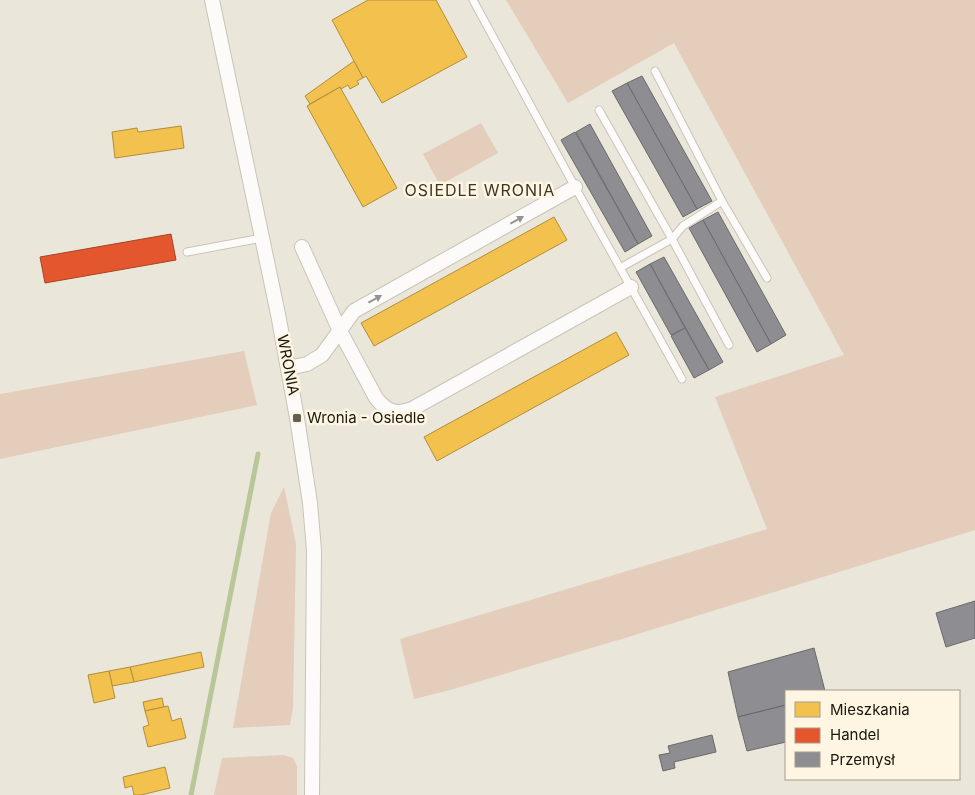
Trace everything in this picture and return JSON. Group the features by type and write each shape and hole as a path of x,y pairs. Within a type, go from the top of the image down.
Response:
{"street":[{"name":"WRONIA","path":"212,0 288,368 310,503 314,550 312,795"},
{"path":"288,368 314,361 325,350 354,311 575,187"},
{"path":"302,247 340,331 382,406 402,412 631,288"}],"lane":[{"path":"473,0 682,379"},
{"path":"655,71 722,202 767,278"},
{"path":"599,110 729,345"},
{"path":"620,268 672,240 683,226 722,202"},
{"path":"187,252 262,238"}],"shaded area":[{"path":"506,0 975,0 975,530 625,638 414,699 400,639 767,529 715,397 844,355 674,43 568,103"},
{"path":"481,123 498,153 440,185 423,154"},
{"path":"244,351 257,405 0,459 0,394"},
{"path":"284,487 296,544 293,708 290,725 233,728 271,513"},
{"path":"283,755 293,758 297,766 297,795 214,795 222,758"}],"building: Mieszkania":[{"path":"368,0 436,0 467,57 382,103 366,76 363,78 332,20"},
{"path":"354,61 363,78 357,81 359,84 350,89 348,85 341,89 340,87 310,104 305,96"},
{"path":"340,87 397,188 363,207 307,106"},
{"path":"181,126 184,148 115,158 112,132 137,128 138,132"},
{"path":"554,217 567,240 374,346 361,323"},
{"path":"616,332 629,355 437,461 424,437"},
{"path":"201,652 204,667 134,682 130,667"},
{"path":"130,667 134,682 112,686 109,671"},
{"path":"109,671 115,698 94,703 88,675"},
{"path":"162,698 164,707 145,711 143,702"},
{"path":"168,706 172,721 181,718 186,738 148,747 143,727 149,725 145,711"},
{"path":"165,767 170,788 134,795 132,786 125,788 123,777"}],"building: Handel":[{"path":"171,234 176,260 45,283 40,257"}],"building: Przemysł":[{"path":"642,76 712,201 697,209 627,83"},
{"path":"627,83 697,209 683,217 612,91"},
{"path":"590,124 652,236 638,244 576,132"},
{"path":"575,132 638,244 625,252 561,140"},
{"path":"718,212 786,335 771,344 703,220"},
{"path":"703,220 771,344 757,352 689,228"},
{"path":"664,257 723,362 709,370 650,264"},
{"path":"650,264 685,328 671,335 636,272"},
{"path":"685,328 709,370 694,378 671,336"},
{"path":"975,601 975,638 946,647 936,613"},
{"path":"814,648 825,690 785,690 785,705 738,717 728,672"},
{"path":"785,705 785,742 747,751 738,717"},
{"path":"712,735 716,752 674,762 675,768 663,771 659,755 670,753 668,746"}],"waterway":[{"path":"191,795 258,454"}],"place":[{"name":"Wronia - Osiedle","path":"297,418"}],"district":[{"name":"OSIEDLE WRONIA","path":"480,190"}]}
